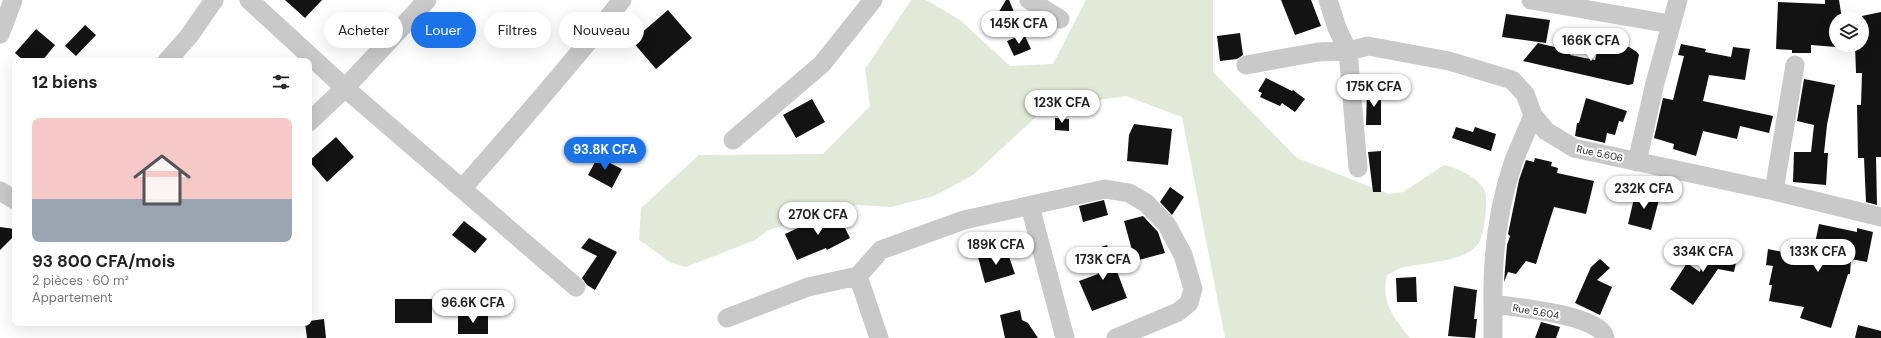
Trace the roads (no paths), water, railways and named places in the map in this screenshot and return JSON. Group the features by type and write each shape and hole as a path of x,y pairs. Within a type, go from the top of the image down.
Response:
{"street":[{"path":"0,34 13,0"},
{"path":"170,58 189,36 214,0"},
{"path":"249,0 345,88 576,287"},
{"path":"312,119 345,88 427,0"},
{"path":"462,189 565,70 622,0"},
{"path":"733,140 822,64 873,0"},
{"path":"1029,0 1060,19"},
{"path":"1328,0 1337,28 1348,51 1358,168"},
{"path":"1531,0 1670,24"},
{"path":"1638,162 1670,24 1678,0"},
{"name":"Rue 5.606","path":"1246,65 1318,52 1348,51 1368,46 1449,61 1512,80 1525,94 1534,116 1546,131 1574,148 1774,191 1881,217"},
{"path":"1774,191 1795,65"},
{"path":"1493,338 1494,254 1501,209 1513,163 1534,116"},
{"path":"728,318 808,287 858,276 881,250 964,220 1030,206 1080,193 1105,189 1129,193 1146,203 1167,225 1183,255 1193,289 1189,303 1178,312 1116,338"},
{"path":"0,191 12,198"},
{"path":"1030,206 1065,338"},
{"path":"858,276 879,338"},
{"name":"Rue 5.604","path":"1493,304 1573,318 1598,327 1603,331 1605,338"}]}
